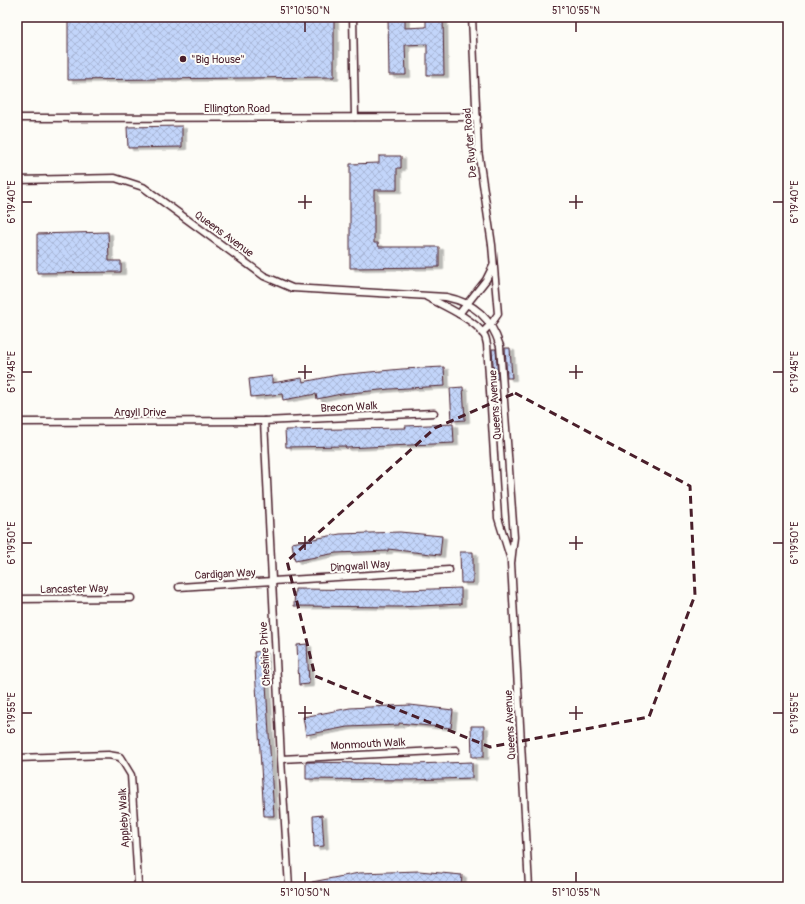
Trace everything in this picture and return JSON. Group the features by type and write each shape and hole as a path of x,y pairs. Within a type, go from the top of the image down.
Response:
{"lane":[{"path":"353,17 355,117"},
{"name":"De Ruyter Road","path":"472,17 478,150 492,245 498,314 482,333"},
{"name":"Ellington Road","path":"19,118 477,117"},
{"name":"Queens Avenue","path":"17,180 115,178 143,187 264,276 292,288 446,297 467,304 477,310 491,324 497,335 500,346 514,537 511,563 529,887"},
{"path":"458,314 486,280 493,266"},
{"name":"Queens Avenue","path":"424,296 458,314 476,326 482,333 487,344 498,518 511,563"},
{"name":"Brecon Walk","path":"264,421 434,413"},
{"name":"Argyll Drive","path":"17,422 264,421"},
{"name":"Cheshire Drive","path":"264,421 289,887"},
{"name":"Dingwall Way","path":"272,582 449,570"},
{"name":"Cardigan Way","path":"178,587 272,582"},
{"name":"Lancaster Way","path":"17,599 131,598"},
{"name":"Monmouth Walk","path":"281,759 456,750"},
{"name":"Appleby Walk","path":"17,758 108,755 120,758 132,775 138,883 136,887"}],"highlighted area":[{"path":"515,393 690,486 695,595 649,717 490,747 315,676 287,561 435,428"}],"building":[{"name":"\"Big House\"","path":"68,17 334,17 334,77 68,80"},
{"path":"388,17 405,17 405,28 426,27 426,17 443,17 444,75 427,75 427,44 405,45 406,75 389,75"},
{"path":"182,126 182,147 128,148 127,127"},
{"path":"379,156 401,156 401,168 397,168 397,190 374,190 374,243 378,243 379,247 439,247 439,267 350,268 350,164 379,163"},
{"path":"108,232 109,261 121,261 121,272 37,273 37,234"},
{"path":"505,348 510,348 512,378 507,378"},
{"path":"492,349 496,349 498,379 494,379"},
{"path":"444,367 445,386 390,389 341,394 317,399 316,394 283,400 282,394 251,397 249,379 272,376 272,383 302,378 303,382 338,375"},
{"path":"463,387 465,420 452,421 450,388"},
{"path":"453,424 454,443 346,448 345,446 286,447 285,430 406,428 405,426"},
{"path":"400,532 442,536 440,555 388,549 388,551 336,553 295,561 292,543 340,534"},
{"path":"460,552 473,552 473,583 461,583"},
{"path":"461,588 461,604 399,607 294,606 295,589 404,590"},
{"path":"307,644 309,684 299,685 297,645"},
{"path":"264,651 274,816 264,816 254,652"},
{"path":"410,705 453,710 451,728 399,723 399,725 347,727 306,735 303,717 350,708"},
{"path":"471,726 484,726 484,757 472,757"},
{"path":"306,762 415,764 472,762 472,778 410,780 306,779"},
{"path":"322,815 324,846 314,847 313,816"},
{"path":"419,871 462,875 461,887 313,887 312,882 359,873"}],"place":[{"name":"\"Big House\"","path":"183,59"}]}
